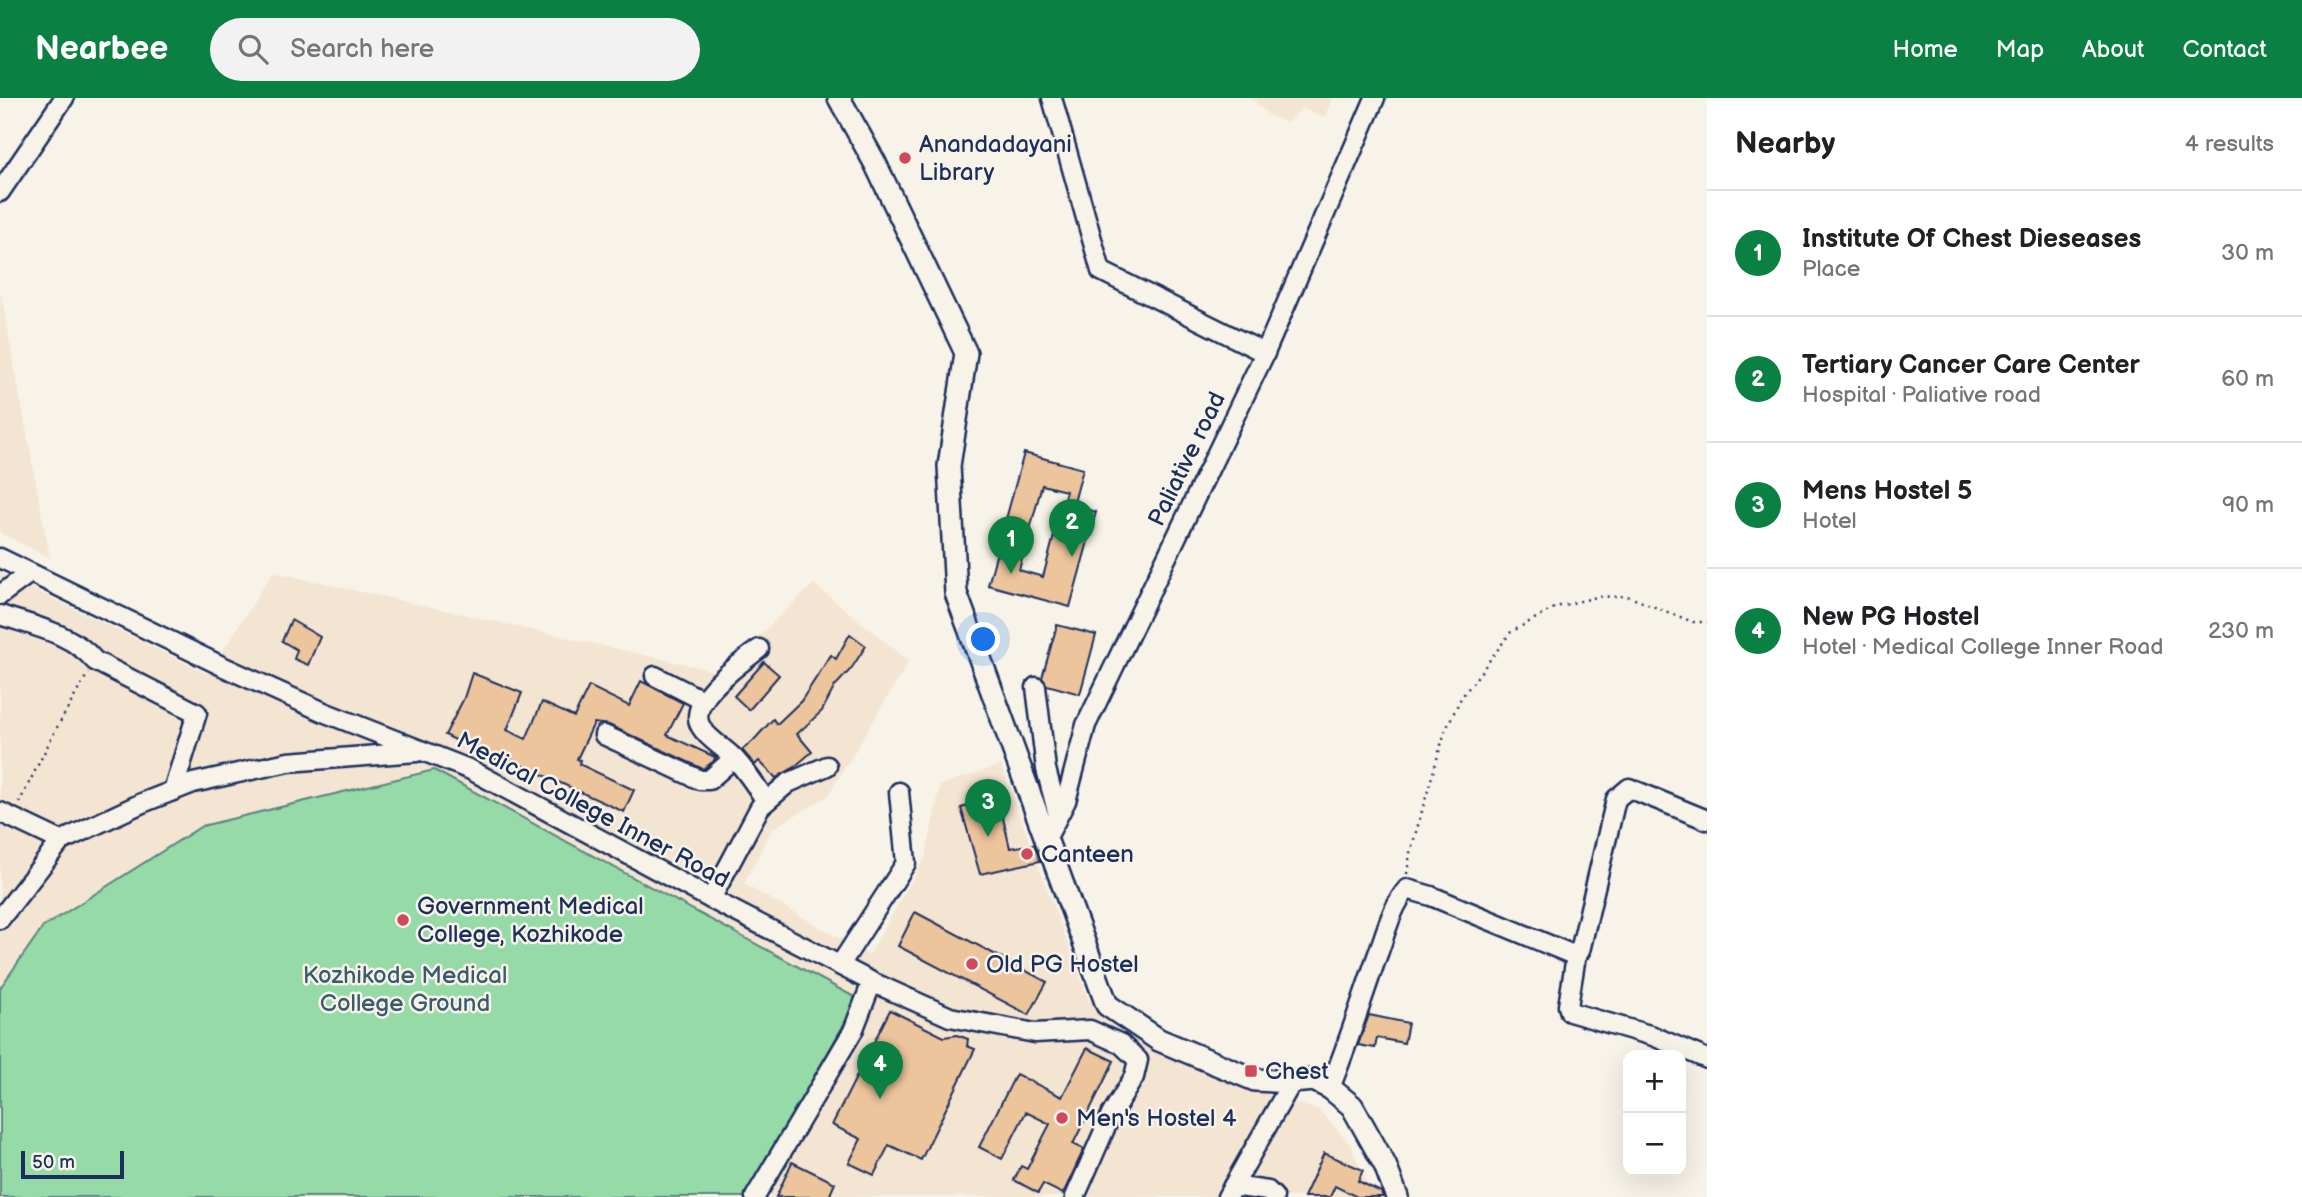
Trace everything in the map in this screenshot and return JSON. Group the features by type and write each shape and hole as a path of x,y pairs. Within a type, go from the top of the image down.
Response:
{"main road":[{"path":"839,98 876,163 966,353 949,466 956,593 1107,1005 1159,1040 1255,1080 1314,1080 1330,1088 1352,1107 1385,1165 1396,1197"}],"street":[{"path":"0,192 64,98"},
{"path":"1052,98 1101,271 1265,353"},
{"name":"Paliative road","path":"1045,841 1066,801 1086,725 1265,353 1375,98"},
{"path":"0,558 224,667 326,713 424,751"},
{"path":"0,595 30,573"},
{"path":"0,615 56,633 87,652 95,661 197,713 173,791"},
{"path":"758,649 722,678 700,707 698,721 703,731 734,758 766,801"},
{"path":"655,676 704,701"},
{"path":"1036,687 1046,769 1058,815"},
{"path":"604,735 699,780 709,780 734,758"},
{"name":"Medical College Inner Road","path":"0,919 61,841 142,803 193,783 288,762 424,751 471,770 711,900 872,982 950,1017 1035,1033 1090,1030 1121,1044 1138,1060 1135,1077 1111,1115 1075,1197"},
{"path":"711,900 760,807 789,783 827,766"},
{"path":"1707,820 1629,788 1616,799 1597,887 1580,951 1576,956 1568,1006 1570,1012 1653,1037 1707,1059"},
{"path":"840,965 905,863 899,792"},
{"path":"6,815 61,841"},
{"path":"1330,1088 1391,919 1400,897 1407,889 1432,896 1576,956"},
{"path":"755,1197 853,1031 872,982"},
{"path":"1230,1192 1292,1082"},
{"path":"1230,1192 1268,1191 1274,1197"}],"path":[{"path":"1405,891 1410,853 1445,731 1461,698 1511,632 1556,607 1597,597 1627,596 1692,622 1707,622"},
{"path":"6,815 95,661"}],"shaded area":[{"path":"1252,98 1333,98 1324,118 1302,108 1287,123 1268,115"},
{"path":"0,289 15,369 50,558 0,533"},
{"name":"Government Medical College, Kozhikode","path":"273,572 720,672 814,584 909,661 828,796 772,829 744,884 869,955 926,856 940,785 1001,765 1089,1001 1261,1093 1319,1110 1350,1144 1373,1197 0,1197 0,573 208,674"}],"green space":[{"name":"Kozhikode Medical College Ground","path":"434,770 858,999 747,1197 0,1197 0,988 43,927 202,826"}],"building":[{"path":"1024,453 1083,469 1073,506 1096,512 1070,607 988,585","holes":["1042,485 1066,491 1043,577 1019,570"]},
{"path":"291,620 320,637 308,665 294,659 297,650 282,641"},
{"path":"1057,625 1096,635 1080,694 1047,685 1042,678"},
{"path":"850,634 866,646 851,669 835,686 822,711 797,734 812,752 776,778 759,761 755,765 742,750 773,719 777,724 801,701 831,655 836,659"},
{"path":"764,662 779,675 749,710 734,696"},
{"path":"472,673 522,693 507,730 526,739 542,702 574,717 589,686 629,706 641,681 683,703 667,735 715,757 714,761 703,769 609,725 594,723 577,759 580,760 579,764 634,790 624,812 499,755 497,760 445,735 464,698"},
{"path":"998,797 1010,848 1034,844 1040,861 980,874 961,808"},
{"name":"Old PG Hostel","path":"915,912 1047,982 1029,1015 898,946"},
{"path":"890,1010 944,1037 957,1035 968,1039 967,1046 975,1049 921,1160 889,1145 874,1175 849,1163 861,1139 832,1125"},
{"path":"1369,1015 1408,1023 1404,1043 1377,1038 1375,1048 1358,1045"},
{"name":"Men's Hostel 4","path":"1087,1048 1114,1061 1073,1144 1084,1149 1063,1194 1043,1184 1038,1193 1014,1180 1021,1166 1027,1169 1050,1124 1026,1112 1002,1159 979,1147 1016,1074 1062,1097"},
{"path":"1324,1153 1363,1170 1358,1181 1381,1192 1383,1197 1357,1197 1335,1186 1330,1197 1304,1197"},
{"path":"792,1162 835,1183 829,1197 776,1197"}],"place":[{"name":"Anandadayani Library","path":"905,158"},
{"name":"Tertiary Cancer Care Center","path":"1072,557"},
{"name":"Institute Of Chest Dieseases","path":"1011,574"},
{"name":"Mens Hostel 5","path":"988,837"},
{"name":"Canteen","path":"1027,854"},
{"name":"Government Medical College, Kozhikode","path":"403,920"},
{"name":"Old PG Hostel","path":"972,964"},
{"name":"Chest","path":"1251,1071"},
{"name":"New PG Hostel","path":"880,1099"},
{"name":"Men's Hostel 4","path":"1062,1118"}]}
